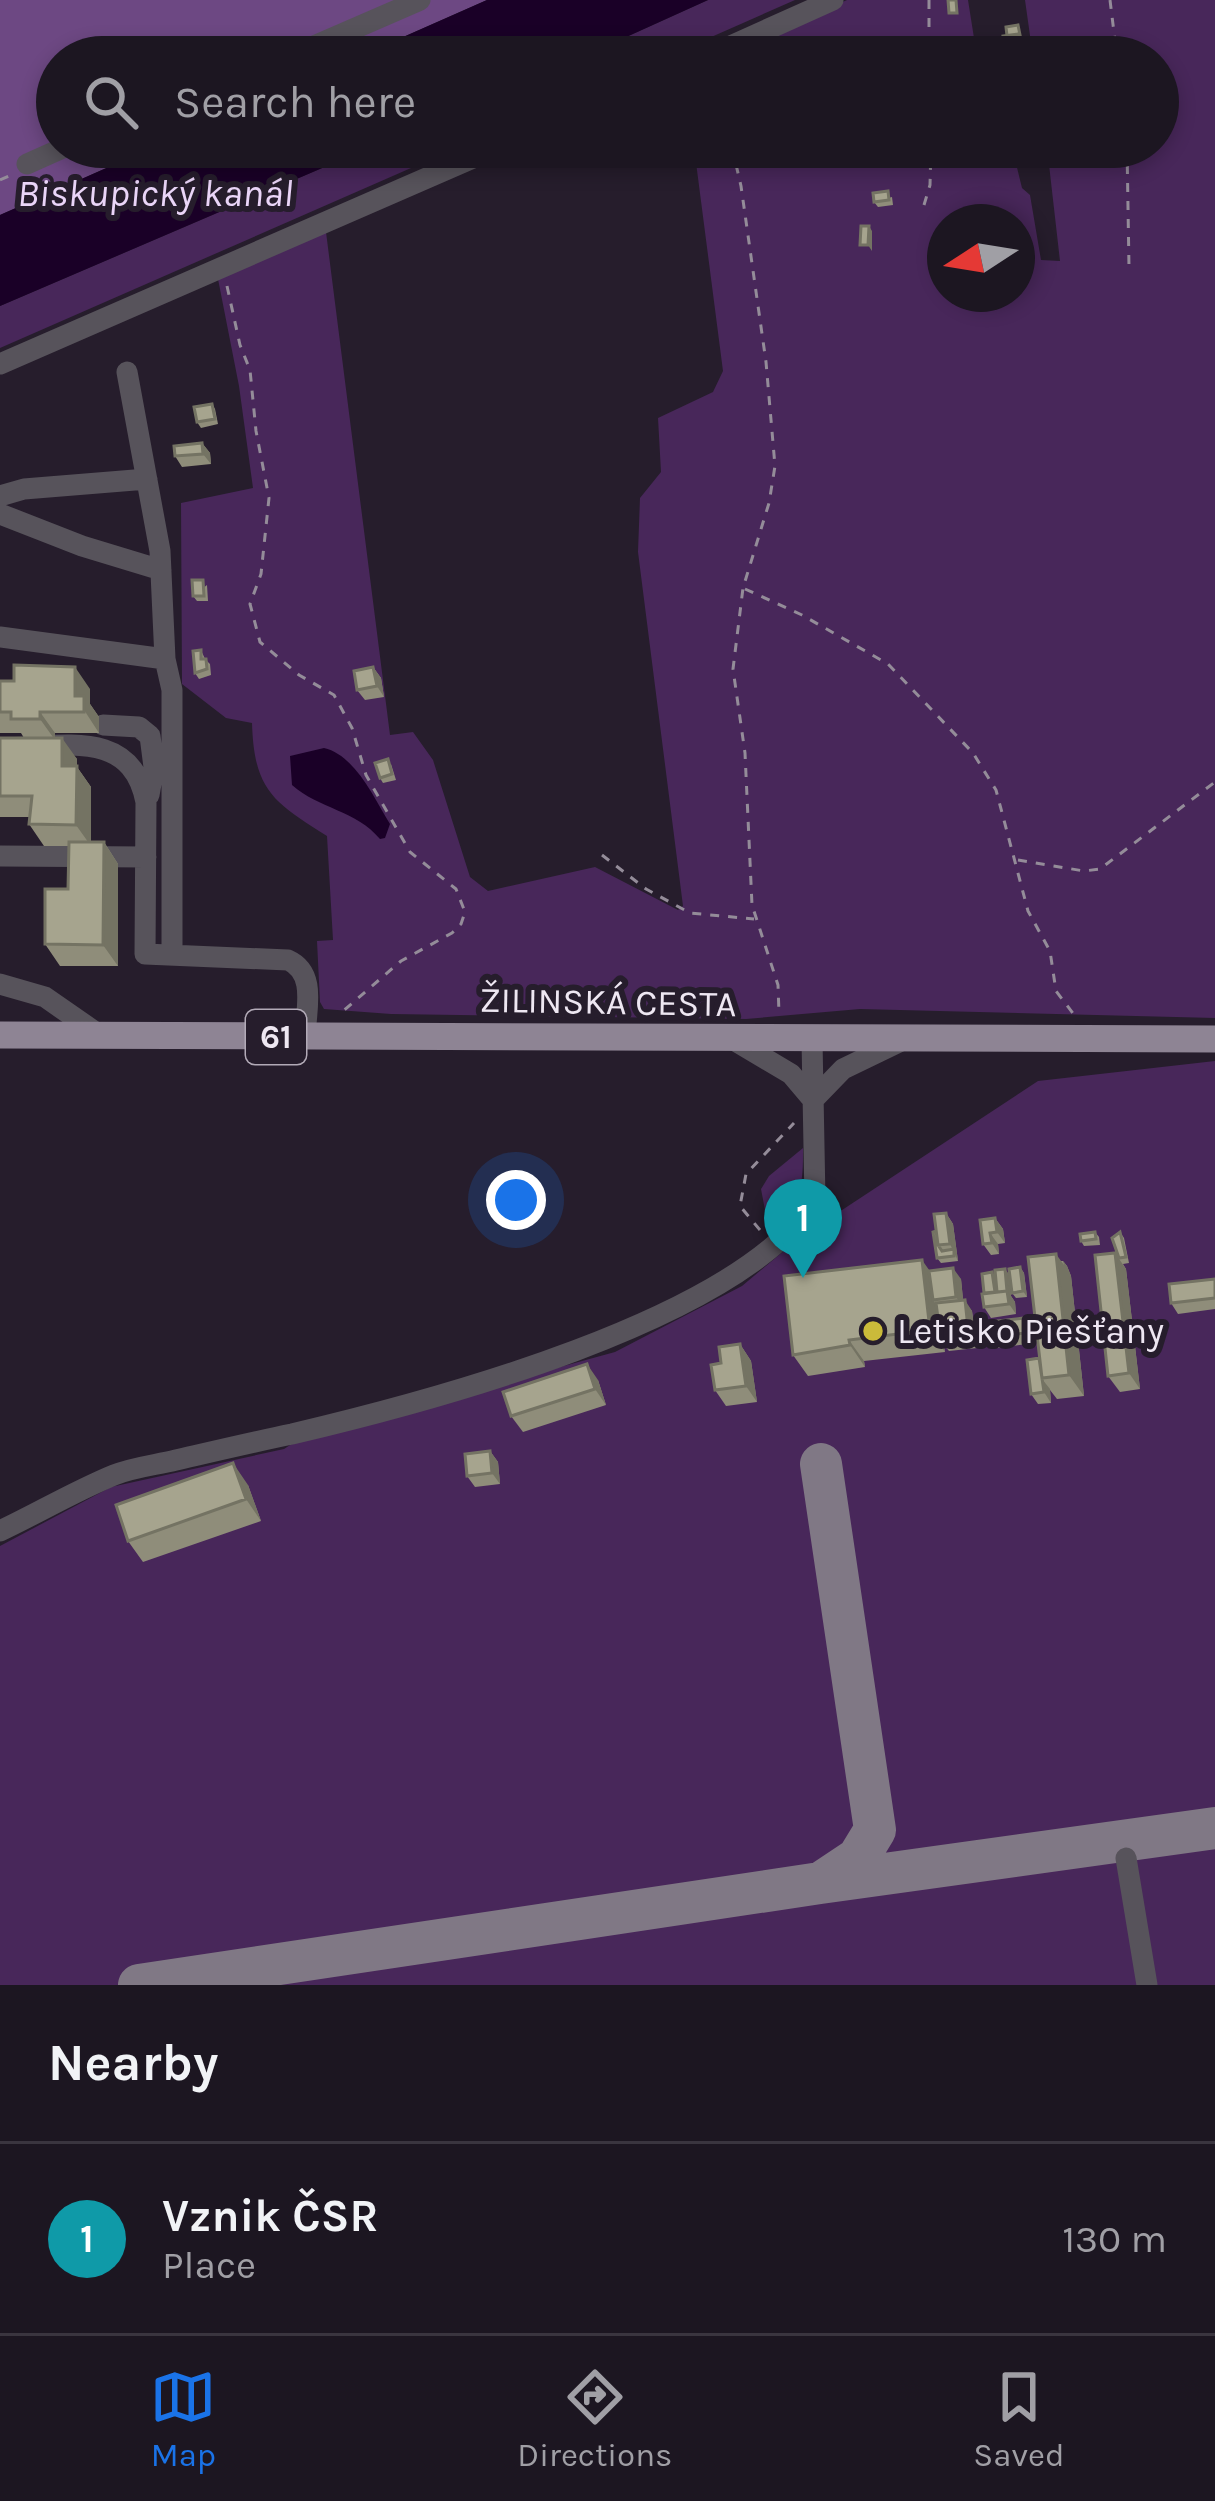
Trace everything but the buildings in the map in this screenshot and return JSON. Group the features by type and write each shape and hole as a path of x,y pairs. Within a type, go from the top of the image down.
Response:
{"main road":[{"name":"ŽILINSKÁ CESTA","path":"0,1035 1215,1039"}],"lane":[{"path":"337,36 420,0"},
{"path":"753,36 833,0"},
{"path":"27,164 36,160"},
{"path":"0,364 450,168"},
{"path":"127,372 160,570 172,708 172,955"},
{"path":"0,496 23,489 147,479"},
{"path":"0,514 123,561 160,570"},
{"path":"0,638 165,659"},
{"path":"104,725 139,728 149,736 154,766 146,802"},
{"path":"0,748 97,748 116,752 133,766 146,802 145,954 288,959 301,965 308,976 305,1037"},
{"path":"0,856 146,857"},
{"path":"118,930 146,930"},
{"path":"0,983 45,997 101,1036"},
{"path":"732,1039 791,1074 813,1100"},
{"path":"0,1531 117,1474 305,1431 487,1379 622,1334 702,1296 776,1242 815,1200 812,1040"},
{"path":"813,1100 843,1069 903,1040"},
{"path":"1126,1858 1147,1985"}],"path":[{"path":"928,0 928,36"},
{"path":"1110,0 1114,36"},
{"path":"737,168 775,440 769,503 743,588 733,669 742,730 752,905 778,985 780,1040"},
{"path":"924,205 930,168"},
{"path":"1127,168 1129,268"},
{"path":"225,275 250,370 269,498 261,574 250,604 260,642 299,675 334,694 352,728 366,775 410,852 456,889 465,912 452,933 401,962 345,1007 338,1037"},
{"path":"743,588 879,657 986,770 1028,911 1050,951 1054,984 1076,1018 1079,1038"},
{"path":"1016,860 1084,871 1100,868 1215,782"},
{"path":"602,855 646,889 690,914 756,920"},
{"path":"776,1242 740,1206 746,1174 797,1118"}],"shaded area":[{"path":"0,0 487,0 406,36 36,36 36,168 106,168 0,215"},
{"path":"708,0 795,0 714,36 628,36"},
{"path":"847,0 968,0 974,36 767,36"},
{"path":"1025,0 1215,0 1215,1018 860,1009 746,1019 324,1009 317,941 333,940 327,836 270,792 257,764 252,723 226,718 182,684 181,503 253,488 218,279 326,232 390,735 413,732 433,760 470,877 488,891 595,867 678,910 683,906 638,552 640,498 661,472 658,418 713,392 723,371 697,168 1017,168 1032,204 927,204 927,312 1035,312 1035,225 1041,260 1060,261 1049,168 1179,168 1179,36 1030,36"},
{"path":"322,168 411,168 0,348 0,306"},
{"path":"1215,1061 1215,1985 0,1985 0,1546 111,1487 284,1449 301,1438 615,1352 742,1286 798,1239 1038,1081"},
{"path":"803,1148 799,1193 787,1208 765,1210 761,1189 769,1176"}],"water":[{"path":"487,0 708,0 628,36 406,36"},
{"name":"Biskupický kanál","path":"106,168 322,168 0,306 0,215"},
{"path":"324,748 345,759 363,779 390,824 385,838 292,785 290,756"}],"taxiway":[{"path":"821,1464 875,1830 858,1858 825,1880"},
{"path":"139,1985 1215,1828"}],"place":[{"name":"Vznik ČSR","path":"803,1278"},
{"name":"Letisko Piešťany","path":"873,1331"}]}
